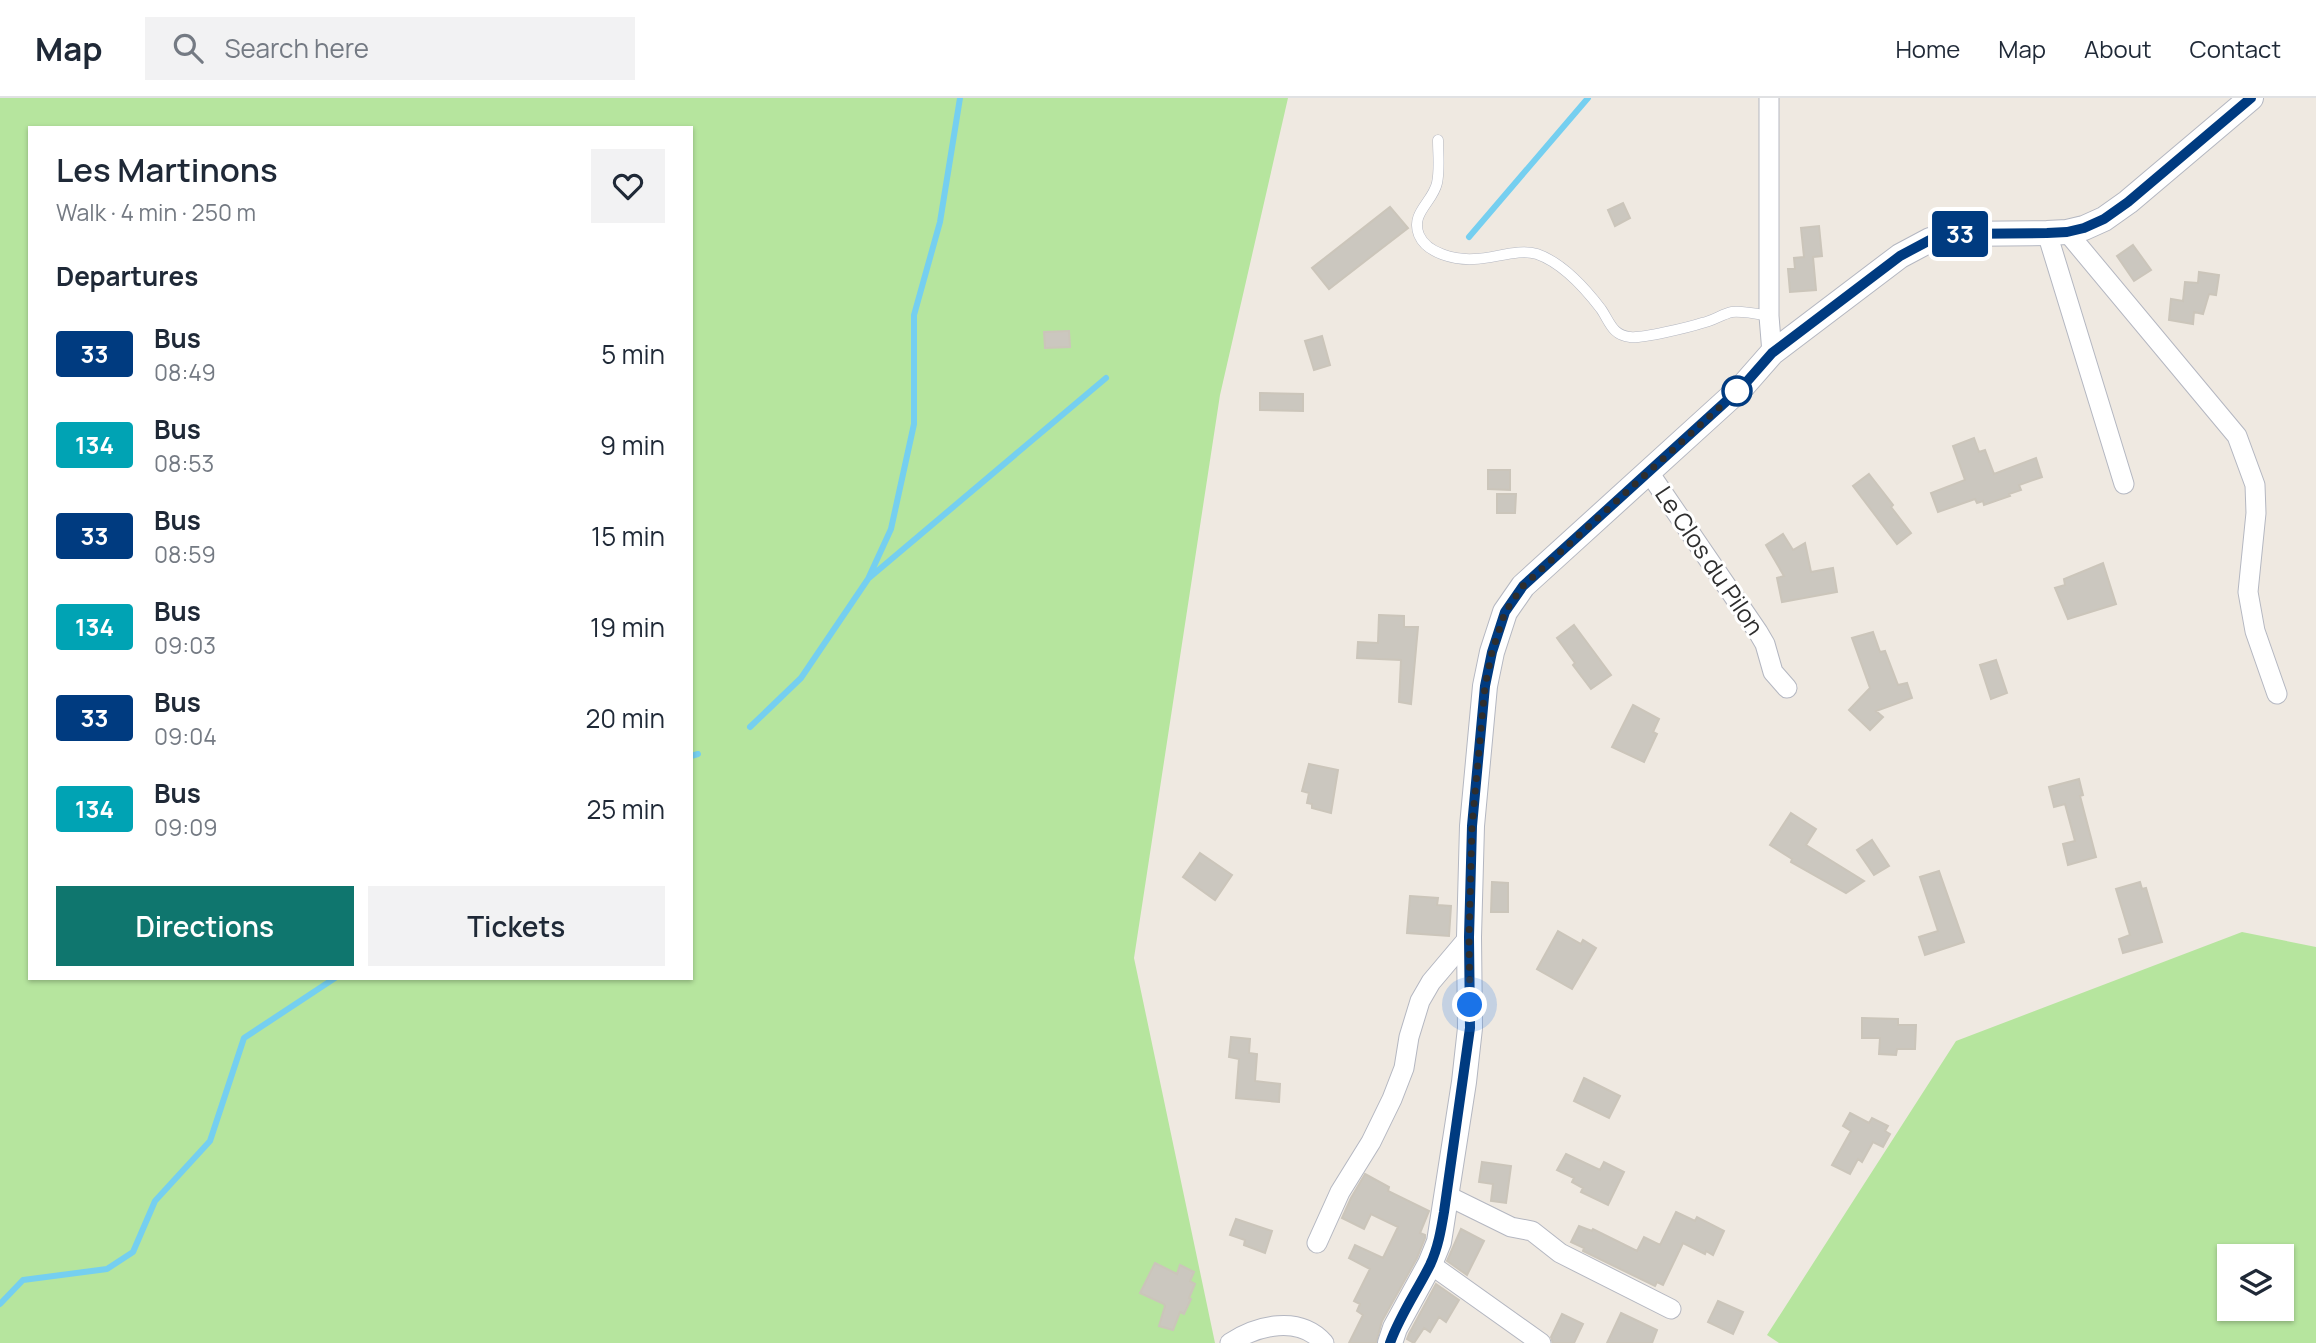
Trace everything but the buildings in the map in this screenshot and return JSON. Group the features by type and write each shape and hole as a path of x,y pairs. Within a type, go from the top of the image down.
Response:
{"street":[{"path":"1769,98 1769,316 1772,353"},
{"path":"1390,1343 1439,1242 1470,1028 1472,826 1485,686 1492,652 1505,612 1523,586 1743,386 1772,353 1900,256 1930,240 1952,234 2057,233 2084,228 2104,219 2128,202 2251,98"},
{"path":"2057,233 2124,484"},
{"path":"2057,233 2237,436 2255,485 2256,513 2248,592 2255,631 2277,694"},
{"name":"Le Clos du Pilon","path":"1648,471 1758,632 1765,644 1773,671 1787,688"},
{"path":"1317,1243 1340,1192 1371,1142 1392,1099 1404,1068 1409,1037 1420,1001 1431,982 1469,937"},
{"path":"1446,1195 1511,1227 1532,1231 1560,1253 1671,1309"},
{"path":"1430,1265 1541,1343"},
{"path":"1230,1343 1258,1328 1276,1325 1305,1329 1316,1334 1324,1343"}],"lane":[{"path":"1438,140 1437,181 1433,195 1416,221 1418,234 1426,246 1441,254 1472,260 1535,253 1557,264 1583,288 1602,311 1608,324 1619,334 1632,338 1704,323 1733,312 1769,316"}],"green space":[{"path":"0,98 1288,98 1220,395 1134,958 1215,1343 0,1343"},
{"path":"2242,932 2316,947 2316,1343 1779,1343 1767,1335 1956,1041"}],"waterway":[{"path":"750,727 801,678 868,579 891,529 914,424 914,315 940,222 960,98"},
{"path":"1469,237 1588,98"},
{"path":"869,578 1106,378"},
{"path":"693,755 698,754"},
{"path":"0,1304 23,1280 107,1269 133,1252 155,1201 210,1141 244,1038 332,980"}],"bus line":[{"name":"33","path":"1390,1343 1395,1328 1430,1265 1439,1242 1444,1212 1470,1028 1472,826 1485,686 1492,652 1505,612 1523,586 1743,386 1772,353 1900,256 1930,240 1952,234 2067,232 2104,219 2128,202 2251,98"}],"route":[{"path":"1470,1005 1472,826 1485,686 1492,652 1505,612 1523,586 1743,386 1737,391"}]}
